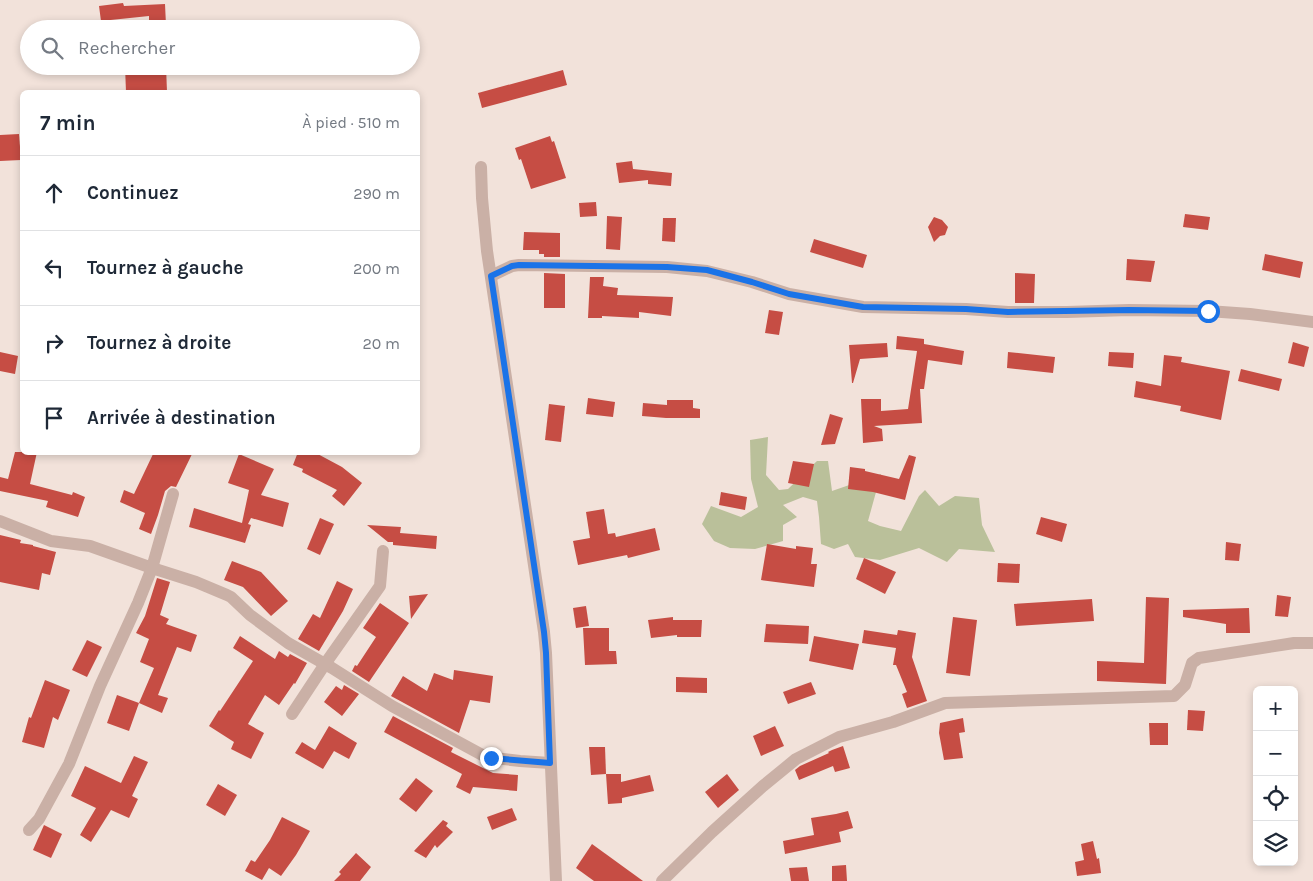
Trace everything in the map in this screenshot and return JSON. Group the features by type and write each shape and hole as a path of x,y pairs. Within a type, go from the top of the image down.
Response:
{"street":[{"path":"481,166 484,216 491,276 544,632 556,881"},
{"path":"491,276 512,266 519,265 667,267 707,270 789,294 863,307 966,309 1008,312 1208,311 1313,322"},
{"path":"29,830 39,819 69,764 100,686 138,603 152,568 173,494"},
{"path":"0,521 52,541 90,546 196,582 231,597 250,615 288,643 392,706 486,756 550,763"},
{"path":"292,714 380,586 383,551"},
{"path":"662,881 712,832 796,759 839,737 893,722 945,703 1174,696 1185,685 1192,663 1199,658 1294,643 1313,643"}],"green space":[{"path":"768,437 766,475 779,490 788,489 817,461 828,461 832,491 881,474 868,521 901,531 919,496 925,490 939,506 955,496 979,498 982,525 995,552 959,549 947,562 919,548 880,560 855,557 848,544 834,549 821,544 817,501 803,497 783,505 797,517 783,525 783,541 755,549 730,548 714,541 702,524 711,506 741,517 758,507 751,479 750,440"}],"building":[{"path":"123,3 124,6 165,4 166,20 149,20 149,16 101,20 99,6"},
{"path":"563,70 567,85 482,108 478,93"},
{"path":"125,75 166,75 167,90 126,90"},
{"path":"19,134 20,160 0,161 0,135"},
{"path":"550,136 552,142 554,141 566,178 531,189 521,159 519,160 515,148"},
{"path":"632,161 633,169 672,173 671,186 648,184 648,180 619,183 616,163"},
{"path":"596,202 597,216 580,217 579,203"},
{"path":"1185,214 1210,217 1208,230 1183,227"},
{"path":"607,216 622,217 620,250 606,249"},
{"path":"934,217 942,220 948,227 945,235 940,236 934,242 928,227"},
{"path":"663,218 676,218 675,242 662,241"},
{"path":"524,232 560,233 560,257 544,257 544,254 539,254 539,250 523,250"},
{"path":"814,239 867,255 863,268 810,252"},
{"path":"1265,254 1303,262 1300,278 1262,270"},
{"path":"1127,259 1155,261 1151,282 1126,280"},
{"path":"544,273 565,274 565,308 544,308"},
{"path":"1015,273 1035,274 1034,303 1015,303"},
{"path":"590,277 604,277 603,286 618,288 617,295 673,297 671,316 639,312 639,318 602,316 602,318 588,318"},
{"path":"769,310 783,312 779,335 765,333"},
{"path":"897,336 924,339 924,344 964,351 962,365 928,360 924,389 920,389 922,423 874,426 882,429 883,441 863,443 861,399 881,399 881,411 908,409 917,351 896,349"},
{"path":"1293,342 1309,347 1304,367 1288,363"},
{"path":"887,343 888,357 860,359 852,383 849,345"},
{"path":"0,352 18,356 15,374 0,371"},
{"path":"1008,352 1055,357 1053,373 1007,368"},
{"path":"1109,352 1134,353 1133,368 1108,366"},
{"path":"1164,355 1182,357 1181,362 1230,371 1221,420 1180,411 1181,406 1134,397 1136,381 1161,386"},
{"path":"1241,369 1282,379 1279,391 1238,381"},
{"path":"588,398 615,402 613,417 586,414"},
{"path":"667,400 693,400 693,408 700,409 700,418 642,416 643,403 667,405"},
{"path":"549,404 565,406 561,442 545,440"},
{"path":"830,414 843,418 835,444 821,445"},
{"path":"15,452 20,452 20,455 36,455 30,484 72,495 73,492 85,497 78,517 46,507 48,501 0,491 0,477 8,479"},
{"path":"153,455 192,455 176,487 171,486 165,491 151,534 139,529 145,513 120,502 124,490 134,494"},
{"path":"239,455 274,469 261,495 289,503 283,527 251,518 248,524 251,525 245,543 189,527 194,508 242,523 249,490 228,483"},
{"path":"297,455 320,455 342,467 362,483 344,506 332,496 337,490 302,472 303,469 293,465"},
{"path":"909,455 916,457 905,500 873,492 848,489 850,467 865,469 865,471 899,479"},
{"path":"793,461 814,464 809,487 788,483"},
{"path":"721,492 747,497 745,510 719,505"},
{"path":"604,509 608,534 615,533 616,537 655,528 660,550 628,558 627,555 578,565 573,541 590,538 586,512"},
{"path":"1041,517 1067,524 1062,542 1036,534"},
{"path":"320,518 334,524 320,555 307,549"},
{"path":"367,525 401,527 400,533 437,536 436,549 393,545 393,542 388,542"},
{"path":"0,535 21,540 20,543 56,552 50,575 42,573 39,590 0,582"},
{"path":"1226,542 1241,544 1239,561 1225,560"},
{"path":"767,544 796,549 796,546 813,548 811,564 817,564 814,587 761,580"},
{"path":"864,558 896,572 885,594 856,579"},
{"path":"232,561 261,572 288,601 271,616 243,587 224,580"},
{"path":"998,563 1020,564 1019,583 997,582"},
{"path":"157,578 170,582 160,615 169,619 166,624 197,635 191,652 177,647 158,695 168,698 162,713 139,703 154,668 140,662 149,639 136,633 145,616"},
{"path":"337,581 353,589 343,611 319,651 298,639 313,614 320,618"},
{"path":"428,594 411,619 409,596"},
{"path":"1277,595 1291,597 1288,617 1275,616"},
{"path":"1146,597 1169,598 1166,684 1097,681 1097,661 1144,663"},
{"path":"1092,599 1094,621 1016,626 1014,604"},
{"path":"380,603 409,623 369,682 352,671 376,637 363,628"},
{"path":"586,606 589,626 576,628 573,608"},
{"path":"1249,608 1250,633 1226,633 1226,624 1183,617 1183,610"},
{"path":"673,617 673,620 702,620 701,637 677,637 677,635 651,638 648,620"},
{"path":"953,617 977,620 970,676 946,673"},
{"path":"766,624 809,626 808,644 764,642"},
{"path":"583,628 609,628 609,651 616,651 617,664 585,665"},
{"path":"864,630 897,635 898,630 916,633 912,657 927,701 907,708 902,694 907,692 896,665 893,665 896,648 862,643"},
{"path":"240,636 275,659 279,651 288,657 290,654 307,663 295,684 279,705 265,695 248,724 264,733 251,759 231,749 234,742 209,726 253,661 233,648"},
{"path":"814,636 859,644 853,670 809,661"},
{"path":"87,640 102,647 87,677 72,670"},
{"path":"454,670 493,676 490,703 470,700 459,733 391,696 403,676 427,691 434,673 453,680"},
{"path":"676,677 707,678 707,693 676,692"},
{"path":"45,680 70,690 58,720 53,717 44,748 22,742 29,717 31,718"},
{"path":"811,682 816,694 788,704 783,692"},
{"path":"344,685 359,694 342,716 324,702 336,686 342,690"},
{"path":"117,695 139,703 129,731 107,723"},
{"path":"1188,710 1205,711 1203,731 1187,730"},
{"path":"393,716 453,748 451,752 493,773 518,775 517,791 473,787 470,794 456,787 462,774 384,732"},
{"path":"963,718 965,732 959,733 963,758 944,760 939,733 940,723"},
{"path":"1149,723 1168,723 1168,745 1150,745"},
{"path":"329,726 357,743 349,759 334,751 323,769 295,753 302,742 315,750"},
{"path":"775,726 784,746 761,756 753,736"},
{"path":"843,746 850,768 835,772 833,766 799,780 795,770 800,766"},
{"path":"589,747 605,747 606,774 591,775"},
{"path":"134,756 148,762 132,796 138,799 129,818 111,810 91,842 80,835 96,808 71,796 85,766 121,783"},
{"path":"606,774 621,774 621,782 650,775 654,791 622,798 622,803 608,804"},
{"path":"727,774 739,790 718,808 705,792"},
{"path":"416,778 433,791 416,812 399,799"},
{"path":"218,784 237,795 225,816 206,805"},
{"path":"512,808 517,820 492,830 487,817"},
{"path":"848,811 853,828 839,832 841,842 785,854 783,841 814,835 811,818"},
{"path":"282,817 310,831 281,876 269,868 262,880 245,871 251,860 255,862 270,840"},
{"path":"443,820 448,823 446,826 453,832 437,848 435,845 426,858 414,851"},
{"path":"44,825 62,834 51,858 33,850"},
{"path":"1093,841 1097,859 1099,858 1101,873 1077,876 1075,862 1084,860 1081,844"},
{"path":"592,844 643,881 594,881 576,868"},
{"path":"356,853 371,867 360,881 334,881 341,874 339,872"},
{"path":"846,865 847,881 832,881 832,866"},
{"path":"807,867 809,881 791,881 789,868"}],"route":[{"path":"491,758 550,763 544,632 491,276 512,266 519,265 667,267 707,270 789,294 863,307 966,309 1008,312 1208,311"}]}
